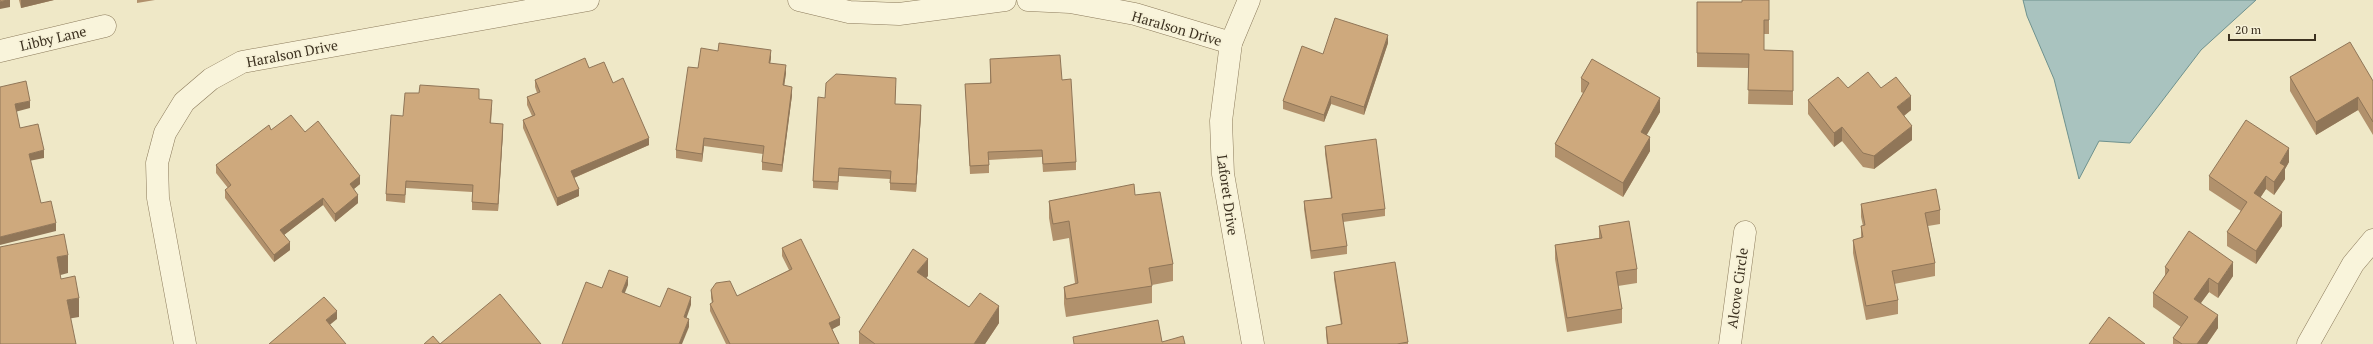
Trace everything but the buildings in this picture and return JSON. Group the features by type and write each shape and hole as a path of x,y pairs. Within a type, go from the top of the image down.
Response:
{"street":[{"name":"Haralson Drive","path":"185,344 158,198 157,163 165,133 184,102 211,79 242,62 588,0"},
{"path":"799,0 849,12 899,14 1005,0"},
{"name":"Haralson Drive","path":"1028,0 1070,2 1135,14 1231,43"},
{"name":"Laforet Drive","path":"1249,0 1231,43 1221,121 1223,174 1253,344"},
{"name":"Libby Lane","path":"0,51 105,26"},
{"name":"Alcove Circle","path":"1730,344 1745,232"},
{"path":"2308,344 2353,264 2373,240"}],"water":[{"path":"2023,0 2256,0 2201,50 2130,143 2099,141 2079,179 2054,79 2027,16"}]}
